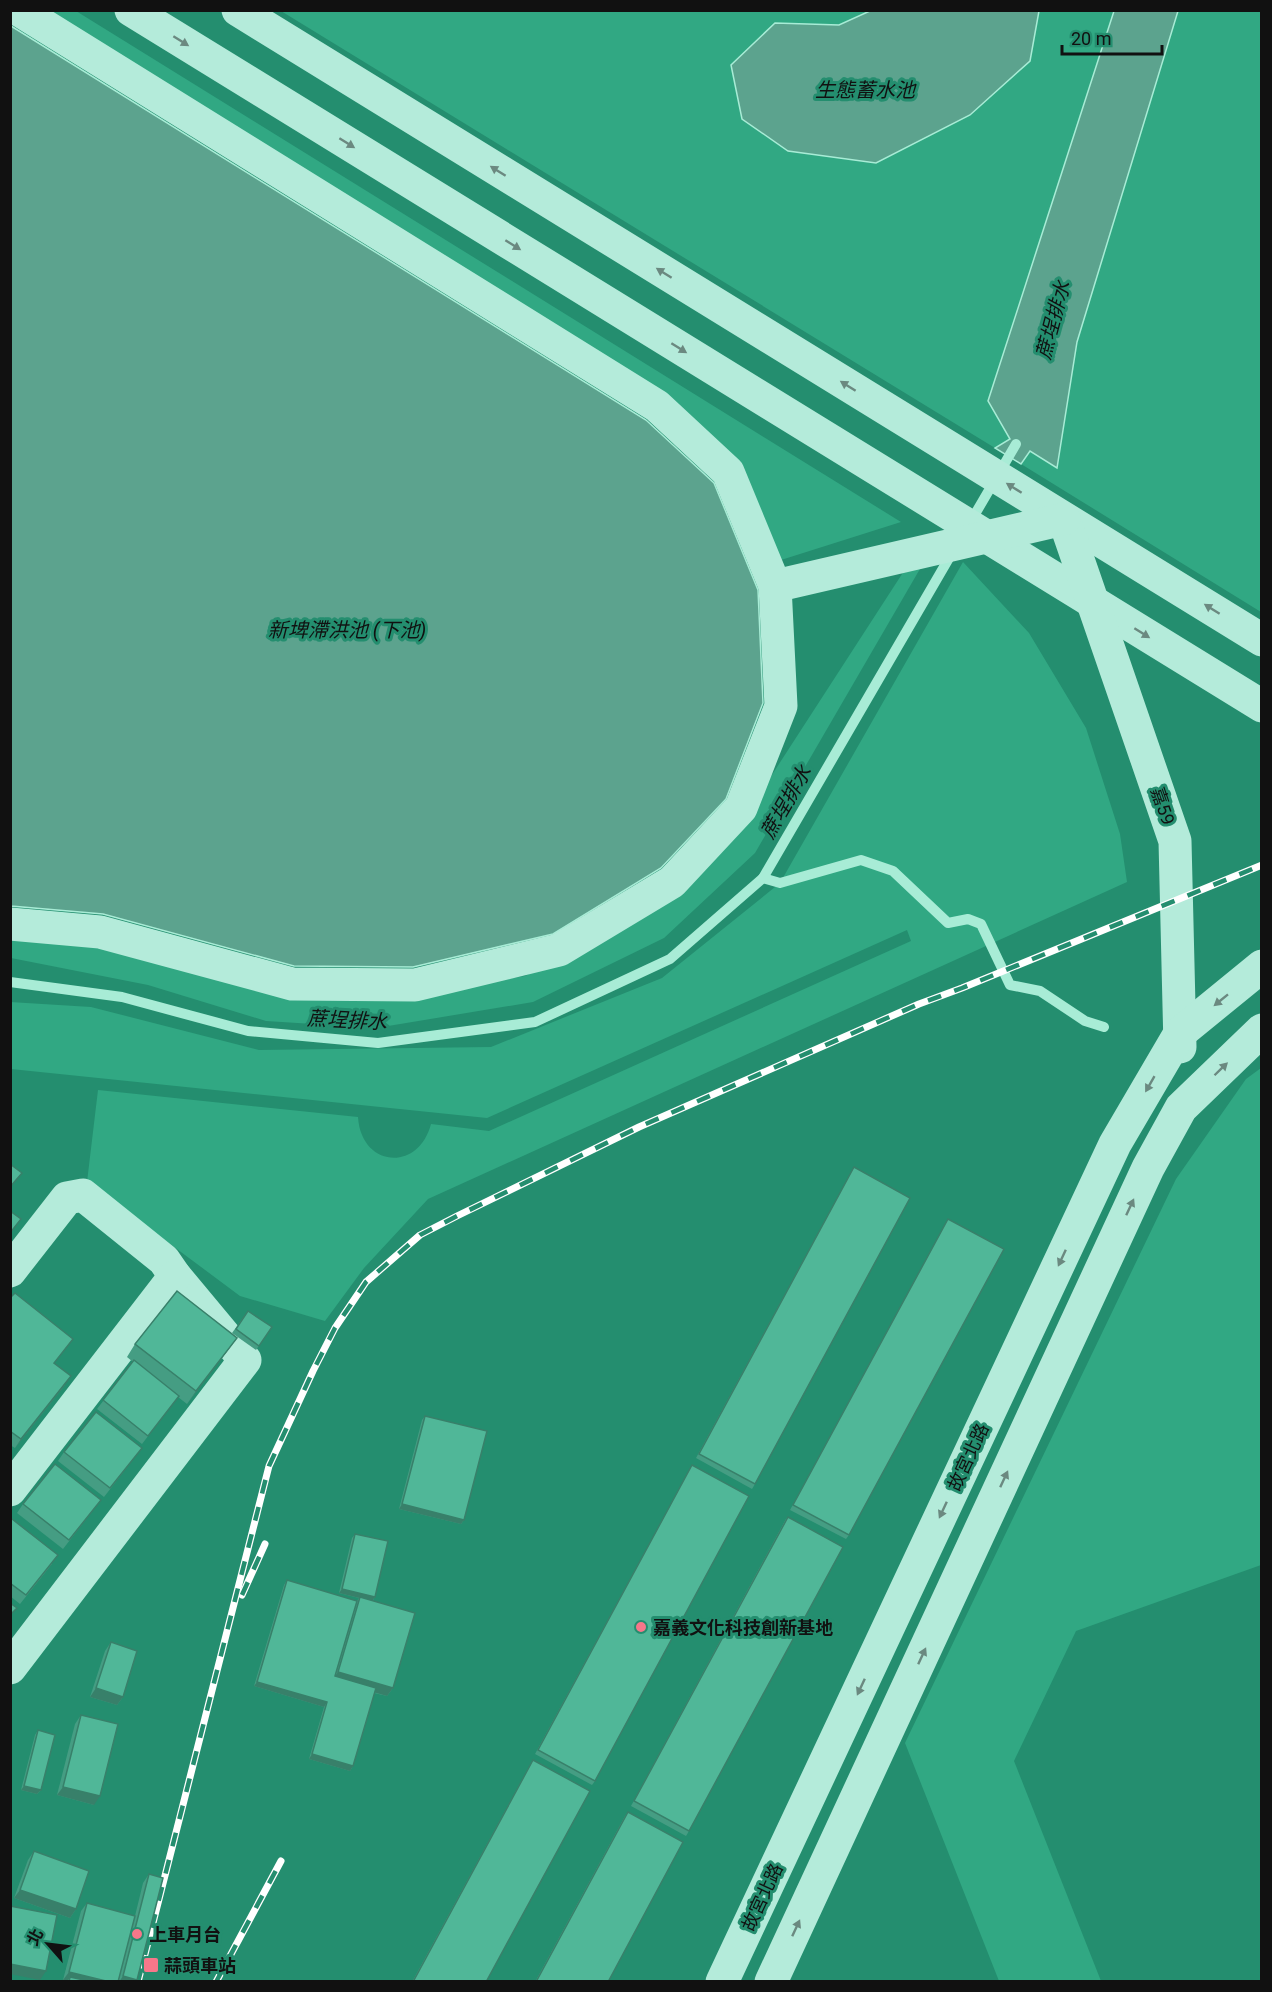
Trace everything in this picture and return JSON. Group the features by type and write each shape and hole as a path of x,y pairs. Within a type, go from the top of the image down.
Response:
{"street":[{"path":"10,924 100,932 292,984 415,985 560,950 672,882 741,808 781,706 776,585 728,472 657,406 19,10"},
{"path":"131,10 1262,706"},
{"path":"238,10 1262,640"},
{"path":"776,585 1064,519"},
{"name":"嘉59","path":"1064,519 1175,841 1181,1107"},
{"name":"故宮北路","path":"722,1982 1115,1144 1180,1033 1262,966"},
{"path":"771,1982 1148,1168 1181,1107 1262,1030"},
{"path":"10,1271 67,1198 83,1195 164,1260 245,1360 10,1668"},
{"path":"10,1490 175,1276"}],"green space":[{"path":"47,11 76,11 901,522 781,560 741,464"},
{"path":"281,11 1114,11 988,401 1010,439 995,448"},
{"path":"1178,11 1261,11 1261,612 1021,464 1030,451 1057,467 1077,342"},
{"path":"926,537 935,543 755,853 664,938 533,1002 376,1028 266,1021 148,985 11,958 10,930 375,1000 525,976 648,915 733,835"},
{"path":"963,562 1029,633 1086,728 1120,834 1127,882 428,1199 364,1268 325,1321 240,1296 87,1182 98,1090 358,1117 361,1134 369,1146 379,1154 391,1158 403,1157 415,1151 424,1140 431,1124 489,1131 911,941 907,930 487,1118 11,1069 10,1002 91,1007 259,1050 491,1047 662,978 780,883"},
{"path":"1261,1068 1261,1565 1076,1631 1014,1761 1101,1981 999,1981 905,1743 1176,1179 1246,1079"}],"water":[{"name":"生態蓄水池","path":"872,10 1039,11 1030,61 970,115 876,163 788,151 742,119 731,65 775,23 839,25"},
{"path":"1114,11 1178,11 1077,342 1057,468 1030,451 1021,464 995,448 1010,439 988,401"},
{"name":"新埤滯洪池 (下池)","path":"11,26 646,420 714,483 758,590 763,703 726,799 661,868 553,934 413,967 294,966 103,914 11,906"}],"building":[{"path":"10,1164 22,1173 10,1187"},
{"path":"854,1167 910,1198 755,1484 699,1454"},
{"path":"10,1211 21,1219 10,1233"},
{"path":"948,1219 1004,1249 849,1535 793,1505"},
{"path":"177,1291 237,1338 196,1391 135,1344"},
{"path":"15,1293 73,1339 54,1363 71,1376 21,1439 10,1431 10,1298"},
{"path":"248,1311 272,1327 259,1346 236,1329"},
{"path":"134,1360 179,1396 148,1436 103,1400"},
{"path":"96,1412 142,1448 110,1488 64,1452"},
{"path":"425,1416 487,1431 464,1520 402,1504"},
{"path":"55,1464 101,1500 69,1540 23,1504"},
{"name":"嘉義文化科技創新基地","path":"692,1465 749,1496 595,1781 538,1750"},
{"path":"788,1517 843,1547 689,1831 634,1801"},
{"path":"12,1519 58,1555 26,1595 10,1583 10,1521"},
{"path":"355,1534 388,1541 375,1597 342,1589"},
{"path":"287,1580 357,1601 335,1676 376,1688 353,1766 312,1754 327,1702 257,1682"},
{"path":"360,1597 415,1613 393,1688 338,1672"},
{"path":"10,1603 17,1608 10,1615"},
{"path":"111,1642 137,1651 123,1697 96,1688"},
{"path":"81,1715 118,1724 100,1796 63,1787"},
{"path":"38,1730 55,1735 41,1790 24,1786"},
{"path":"533,1760 590,1791 486,1982 413,1982"},
{"path":"628,1812 683,1842 608,1982 536,1982"},
{"path":"34,1851 89,1871 76,1909 20,1890"},
{"name":"上車月台","path":"149,1874 163,1878 137,1980 123,1976"},
{"path":"87,1903 135,1916 118,1982 69,1972"},
{"path":"10,1906 57,1915 46,1971 10,1964"},
{"path":"70,1977 93,1982 69,1982"}],"waterway":[{"name":"蔗埕排水","path":"971,521 1016,444"},
{"name":"蔗埕排水","path":"10,982 122,997 248,1031 378,1043 535,1022 670,959 763,878 952,553"},
{"path":"763,878 780,883 861,860 893,871 948,923 968,919 981,924 1010,985 1040,991 1085,1021 1104,1027"}],"railway":[{"path":"138,1982 269,1466 335,1328 366,1282 420,1235 639,1127 919,1004 1262,865"},
{"path":"242,1595 265,1544"},
{"path":"216,1982 281,1861"}],"place":[{"name":"嘉義文化科技創新基地","path":"641,1627"},
{"name":"上車月台","path":"137,1934"},
{"name":"蒜頭車站","path":"151,1965"}]}
